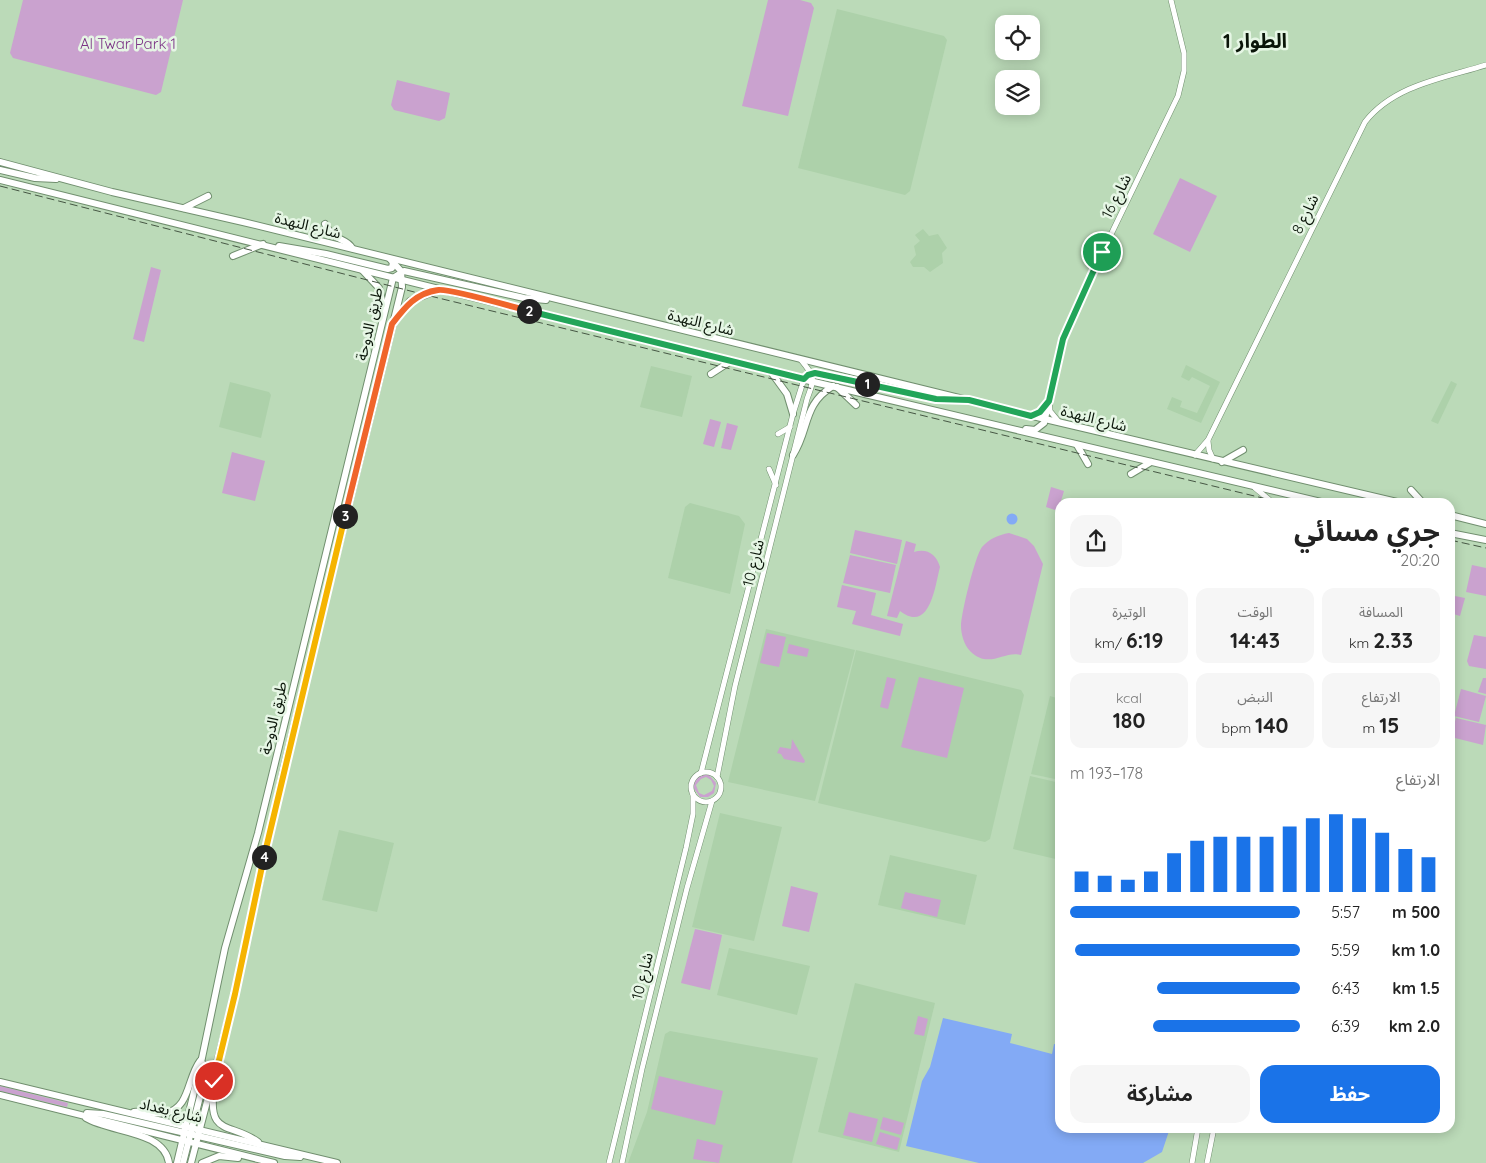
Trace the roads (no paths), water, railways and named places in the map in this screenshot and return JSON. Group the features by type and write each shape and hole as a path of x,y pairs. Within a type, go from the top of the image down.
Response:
{"main road":[{"name":"شارع النهدة","path":"0,162 60,179 352,248 391,260 801,360 1213,460 1380,498"},
{"path":"0,170 41,180 60,179"},
{"name":"شارع النهدة","path":"0,180 731,361 813,385 834,386 1292,498"},
{"path":"184,208 208,196"},
{"path":"325,224 333,237 348,243 352,248"},
{"path":"234,256 267,245 295,247 388,269 392,268 391,260"},
{"path":"391,260 402,271 524,298 558,300"},
{"path":"360,269 379,288 383,299 384,319"},
{"path":"393,278 402,271"},
{"name":"طريق الدوحة","path":"177,1163 191,1135 213,1077 235,994 284,768 403,280 402,271"},
{"name":"طريق الدوحة","path":"202,1058 224,948 258,832 393,278"},
{"path":"392,324 410,302 440,289"},
{"path":"711,374 731,361"},
{"path":"770,371 787,394 793,414"},
{"path":"803,382 812,373 936,399 969,400"},
{"path":"793,455 801,439 813,403 834,386 856,405"},
{"path":"939,411 958,413 1031,430 1041,426 1045,419 1049,401"},
{"path":"1077,445 1088,464"},
{"path":"1222,462 1243,450"},
{"path":"1131,474 1151,462"},
{"path":"345,517 352,476 346,470"},
{"path":"1411,490 1418,498"},
{"path":"1455,516 1486,524"},
{"path":"1455,534 1486,540"},
{"path":"129,1113 140,1111 164,1113 175,1110 184,1100 193,1072 202,1058"},
{"path":"183,1163 203,1083 202,1058"},
{"path":"213,1077 212,1108 218,1122 228,1130 249,1137 261,1144"},
{"name":"شارع بغداد","path":"2,1081 129,1113 253,1158 274,1163"},
{"path":"0,1095 81,1114 103,1114 285,1156 310,1156"},
{"path":"81,1114 100,1125 155,1141 165,1151 169,1163"},
{"name":"طريق الدوحة","path":"191,1135 191,1163"},
{"name":"شارع بغداد","path":"191,1135 261,1144 337,1163"},
{"path":"202,1163 218,1156 253,1158"}],"street":[{"name":"شارع 16","path":"1049,401 1060,348 1073,314 1178,96 1184,72 1184,53 1171,0"},
{"name":"شارع 8","path":"1194,455 1208,440 1365,122 1384,102 1405,90 1486,65"},
{"path":"801,360 812,373 813,385"},
{"name":"شارع 10","path":"701,773 793,414 803,382"},
{"name":"شارع 10","path":"717,777 726,724 807,399 813,385"},
{"path":"1031,416 1040,412 1049,401"},
{"path":"1049,401 1050,411 1059,422"},
{"path":"778,434 790,428"},
{"path":"1208,440 1213,460"},
{"path":"769,469 776,485"},
{"path":"1255,488 1267,498"},
{"path":"708,772 717,777 721,784 720,792 712,801 700,800 693,794 693,781 701,773 708,772"},
{"name":"شارع 10","path":"609,1163 686,848 693,814 693,794"},
{"name":"شارع 10","path":"620,1163 692,870 712,801"},
{"path":"1192,1163 1197,1133"},
{"path":"1207,1163 1213,1133"}],"water":[{"path":"1012,513 1018,519 1012,525 1006,519"},
{"path":"943,1018 1012,1034 1010,1043 1052,1054 1055,1044 1055,1133 1168,1133 1162,1152 1143,1163 979,1163 906,1146 922,1081 930,1067"}],"railway":[{"path":"0,186 426,295 1263,498"},
{"path":"1455,541 1486,548"}],"district":[{"name":"الطوار 1","path":"1255,40"}],"park label":[{"name":"Al Twar Park 1","path":"128,43"}]}
